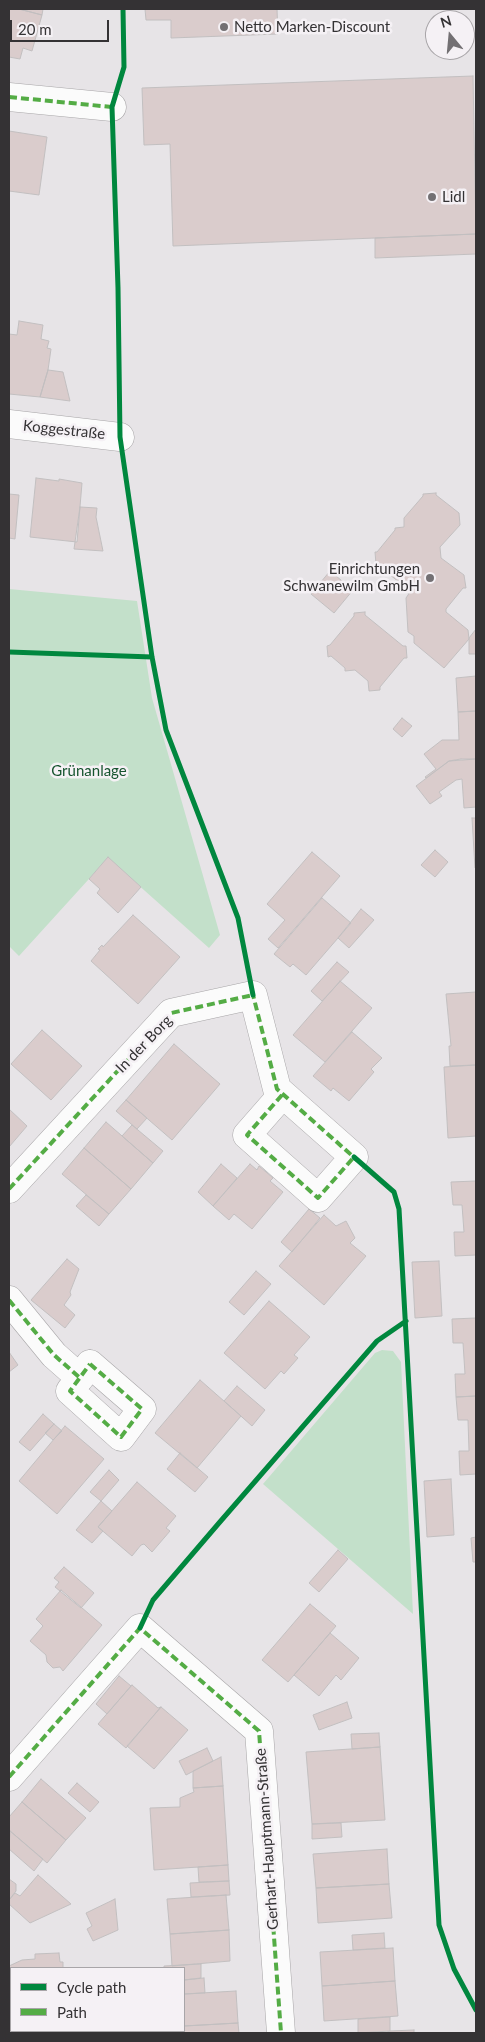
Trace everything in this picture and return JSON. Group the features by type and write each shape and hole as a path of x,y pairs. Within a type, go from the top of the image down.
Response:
{"street":[{"path":"9,97 112,107"},
{"name":"Koggestraße","path":"9,424 120,437"},
{"name":"In der Borg","path":"9,1189 171,1013 253,996 278,1089 282,1095"},
{"path":"9,1300 54,1355 80,1378"},
{"name":"Gerhart-Hauptmann-Straße","path":"9,1777 140,1628 259,1731 281,2033"}],"green space":[{"name":"Grünanlage","path":"9,589 137,601 152,698 220,935 209,948 108,858 19,956 9,946"},
{"path":"382,1350 393,1351 401,1362 413,1614 263,1484 375,1353"}],"building":[{"path":"9,9 19,9 42,15 32,51 23,48 20,59 9,57"},
{"path":"19,9 43,9 42,15"},
{"name":"Netto Marken-Discount","path":"145,9 277,9 278,34 171,38 171,20 146,20"},
{"path":"473,76 476,234 173,246 170,144 144,145 142,88"},
{"path":"9,131 47,137 39,195 9,191"},
{"path":"476,234 476,254 375,258 375,238"},
{"path":"19,321 43,325 41,339 49,341 47,348 51,349 48,370 40,397 9,394 9,334 17,335"},
{"path":"48,370 63,372 70,401 40,397"},
{"path":"36,478 82,483 77,542 30,537"},
{"name":"Einrichtungen Schwanewilm GmbH","path":"436,493 436,495 459,513 460,525 440,547 441,558 464,575 466,588 463,588 446,609 446,612 468,630 469,639 444,668 414,643 414,636 408,632 406,598 410,592 409,583 400,584 376,564 375,552 377,552 395,528 404,527 404,518 423,494"},
{"path":"9,494 19,495 15,539 9,538"},
{"path":"80,507 97,508 96,517 103,551 74,549"},
{"path":"330,571 353,590 334,613 311,594"},
{"path":"365,612 365,615 403,646 406,646 407,658 404,658 380,687 380,690 369,691 368,681 355,670 345,671 345,668 331,656 328,657 327,646 330,645 354,616 354,613"},
{"path":"476,629 476,654 469,654 469,638"},
{"path":"476,676 476,711 458,712 456,678"},
{"path":"476,711 476,759 449,761 426,778 436,769 424,754 442,740 459,740 458,712"},
{"path":"402,718 412,726 402,737 393,729"},
{"path":"476,759 476,807 464,808 462,779 456,780 439,792 442,796 430,804 416,786 449,761"},
{"path":"472,818 476,818 476,868 475,868"},
{"path":"435,850 448,862 435,877 421,865"},
{"path":"312,852 340,876 278,948 268,939 285,920 267,904"},
{"path":"108,857 141,887 118,913 97,893 100,889 89,879"},
{"path":"322,898 351,923 306,975 293,964 290,967 274,954"},
{"path":"361,909 374,920 349,948 338,938"},
{"path":"133,915 180,957 138,1004 91,961 100,950 98,949 102,945 103,947"},
{"path":"337,962 349,972 322,1001 311,991"},
{"path":"340,981 372,1008 325,1062 293,1035"},
{"path":"476,992 476,1065 450,1066 449,1046 451,1046 446,994"},
{"path":"42,1030 82,1066 51,1100 11,1064"},
{"path":"352,1032 382,1058 371,1069 374,1072 349,1101 333,1088 331,1091 313,1076"},
{"path":"174,1044 220,1084 172,1140 126,1100"},
{"path":"476,1065 476,1136 448,1138 444,1067"},
{"path":"126,1100 147,1118 137,1129 116,1111"},
{"path":"9,1109 27,1126 9,1147"},
{"path":"106,1122 153,1163 131,1189 84,1148"},
{"path":"132,1125 163,1151 153,1163 122,1136"},
{"path":"84,1148 131,1189 109,1214 62,1174"},
{"path":"221,1164 237,1178 213,1206 198,1192"},
{"path":"250,1164 257,1170 259,1166 273,1178 270,1181 283,1192 252,1229 234,1214 229,1220 213,1206"},
{"path":"476,1181 476,1255 455,1256 454,1232 464,1232 462,1205 453,1205 451,1182"},
{"path":"86,1195 109,1214 99,1226 76,1206"},
{"path":"309,1209 320,1218 292,1252 281,1242"},
{"path":"324,1215 336,1226 346,1221 355,1238 350,1243 366,1256 324,1305 279,1266"},
{"path":"67,1259 79,1269 70,1292 71,1295 64,1305 75,1315 65,1328 31,1300"},
{"path":"439,1261 442,1316 415,1318 412,1262"},
{"path":"256,1271 271,1284 244,1315 229,1302"},
{"path":"269,1301 310,1337 294,1355 298,1358 284,1374 281,1371 265,1389 224,1353"},
{"path":"476,1318 476,1396 456,1397 455,1374 465,1374 463,1343 453,1343 452,1319"},
{"path":"9,1352 18,1365 9,1372"},
{"path":"200,1380 241,1416 197,1468 155,1433"},
{"path":"237,1386 265,1410 252,1426 224,1401"},
{"path":"476,1396 476,1474 460,1475 459,1451 469,1451 468,1420 458,1420 456,1397"},
{"path":"43,1414 54,1424 30,1451 19,1442"},
{"path":"54,1424 62,1431 53,1440 45,1433"},
{"path":"65,1426 104,1459 57,1514 19,1481"},
{"path":"180,1453 208,1477 195,1492 167,1469"},
{"path":"109,1470 119,1480 101,1501 90,1492"},
{"path":"451,1479 454,1535 427,1537 424,1481"},
{"path":"137,1482 176,1516 166,1528 170,1531 152,1552 144,1544 132,1556 98,1527"},
{"path":"101,1501 112,1511 98,1527 103,1531 92,1543 76,1530"},
{"path":"476,1537 476,1562 473,1562 471,1538"},
{"path":"338,1550 348,1559 319,1592 309,1583"},
{"path":"64,1567 94,1593 81,1608 55,1587 59,1582 54,1578"},
{"path":"61,1590 102,1625 63,1671 60,1667 53,1668 47,1662 46,1655 30,1641 43,1626 36,1619"},
{"path":"310,1604 336,1626 288,1682 262,1660"},
{"path":"330,1633 359,1658 341,1680 336,1675 319,1696 294,1675"},
{"path":"119,1676 131,1686 107,1714 96,1704"},
{"path":"132,1685 158,1708 161,1707 126,1748 98,1724"},
{"path":"347,1702 352,1718 319,1730 313,1715"},
{"path":"161,1707 188,1730 154,1769 127,1746"},
{"path":"379,1733 380,1747 352,1749 351,1734"},
{"path":"380,1747 385,1820 312,1824 306,1752"},
{"path":"207,1748 213,1761 186,1775 179,1761"},
{"path":"221,1757 223,1786 193,1788 193,1771"},
{"path":"41,1779 86,1818 66,1840 22,1802"},
{"path":"77,1783 99,1802 90,1812 68,1793"},
{"path":"223,1786 228,1865 154,1870 150,1808 180,1807 180,1798 194,1792 193,1788"},
{"path":"22,1802 66,1840 47,1863 9,1830 9,1817"},
{"path":"341,1823 342,1837 312,1839 312,1824"},
{"path":"10,1831 43,1859 34,1871 9,1849"},
{"path":"387,1849 389,1884 316,1888 313,1854"},
{"path":"228,1865 229,1881 199,1882 198,1867"},
{"path":"38,1875 71,1904 30,1923 9,1904 9,1900 15,1893 20,1896"},
{"path":"9,1879 16,1884 16,1891 9,1900"},
{"path":"229,1881 230,1895 191,1897 190,1883"},
{"path":"389,1884 392,1918 318,1923 316,1888"},
{"path":"226,1895 229,1930 170,1934 167,1899"},
{"path":"115,1899 118,1930 93,1941 87,1929 92,1926 86,1913"},
{"path":"229,1930 230,1961 172,1966 170,1934"},
{"path":"384,1933 385,1948 353,1950 352,1935"},
{"path":"393,1948 395,1981 322,1986 320,1952"},
{"path":"59,1953 60,1962 63,1962 63,1967 10,1967 9,2006 9,1966 22,1960 35,1959 35,1954"},
{"path":"201,1964 201,1978 185,1980 185,1967 164,1966"},
{"path":"204,1978 205,1993 185,1994 185,1980"},
{"path":"395,1981 398,2016 324,2021 322,1986"},
{"path":"236,1991 238,2023 185,2026 185,1994"},
{"path":"9,2006 10,2032 66,2032 66,2033 9,2033"},
{"path":"390,2017 390,2031 358,2033 358,2019"},
{"path":"238,2023 239,2033 165,2033 185,2032 185,2026"},
{"path":"414,2030 414,2033 385,2033 390,2031"}],"marked path":[{"path":"9,97 112,107"},
{"path":"252,991 277,1089 357,1160"},
{"path":"9,1189 171,1013 253,995"},
{"path":"282,1095 247,1135 318,1198 354,1157"},
{"path":"9,1300 54,1355 80,1378"},
{"path":"90,1364 142,1409 121,1437 70,1391 90,1364"},
{"path":"9,1777 140,1628 259,1731 281,2033"}],"cycle path":[{"path":"123,9 124,67 112,107 118,288 120,437 152,657 166,730 238,918 253,995"},
{"path":"9,652 152,657"},
{"path":"354,1157 394,1192 399,1209 439,1925 454,1969 476,2010"},
{"path":"140,1628 153,1600 219,1523 377,1341 406,1321"}],"place":[{"name":"Netto Marken-Discount","path":"224,27"},
{"name":"Lidl","path":"432,197"},
{"name":"Einrichtungen Schwanewilm GmbH","path":"430,578"}]}
